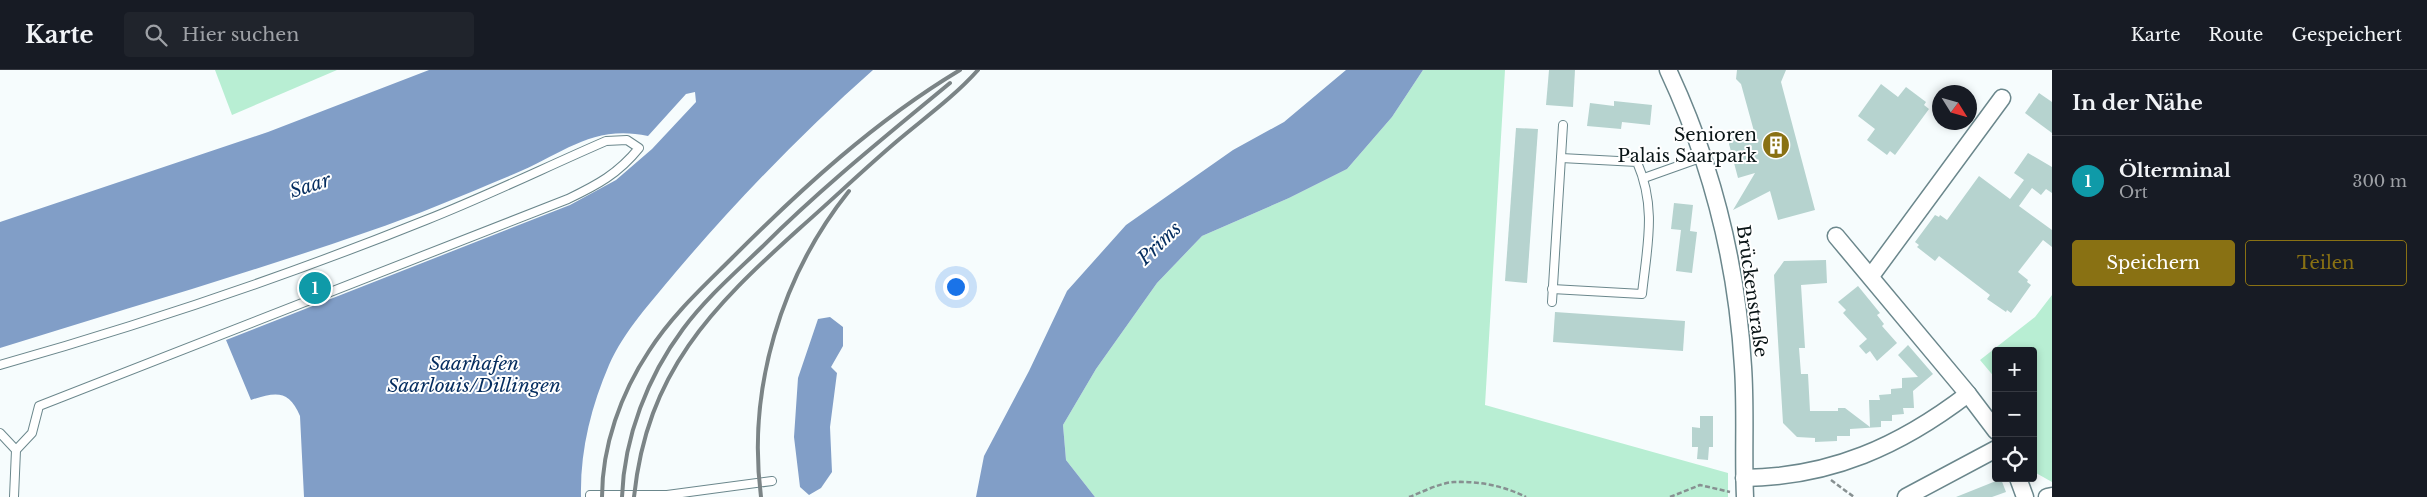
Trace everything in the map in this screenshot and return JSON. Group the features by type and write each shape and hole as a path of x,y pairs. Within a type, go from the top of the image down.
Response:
{"street":[{"name":"Brückenstraße","path":"1668,70 1703,157 1732,266 1743,367 1744,478 1738,495"},
{"path":"1871,276 2002,98"},
{"path":"1836,236 1871,276 1992,426"},
{"path":"1744,478 1770,477 1848,462 1886,447 1939,416 1968,394"},
{"path":"1906,497 1992,451"},
{"path":"2019,482 2025,497"},
{"path":"2047,497 2052,496"}],"lane":[{"path":"1552,302 1563,125"},
{"path":"0,365 106,335 244,288 427,220 606,141 627,140 639,148 624,166 598,184 568,199 39,406 32,433 16,450 14,497"},
{"path":"1644,178 1703,157"},
{"path":"1552,289 1642,294 1650,210 1644,178 1637,162 1561,158"},
{"path":"0,433 16,450"},
{"path":"590,497 590,495 602,494 667,495 772,481"}],"path":[{"path":"1816,469 1854,497"},
{"path":"1409,497 1452,482 1479,483 1513,490 1526,497"},
{"path":"1670,497 1700,485 1738,495"}],"green space":[{"path":"215,70 337,70 232,115"},
{"path":"1423,70 1505,70 1485,405 1728,473 1728,497 1095,497 1066,460 1063,425 1096,369 1157,283 1202,236 1289,198 1347,169 1392,117"},
{"path":"2052,295 2052,482 2037,474 2037,347 1997,347 2035,317"},
{"path":"1992,351 1992,374 1980,360"}],"water":[{"path":"429,70 873,70 795,143 746,194 675,273 630,328 609,365 592,413 582,463 581,497 304,497 300,416 296,407 286,397 274,394 251,400 226,340 570,205 616,180 652,149 696,102 695,92 686,94 648,136 628,133 594,137 514,174 386,225 230,277 0,348 0,222 268,132"},
{"name":"Prims","path":"1346,70 1423,70 1392,117 1347,169 1289,198 1202,236 1157,283 1096,369 1063,425 1066,460 1095,497 976,497 984,456 1029,371 1067,291 1126,225 1233,150 1284,122"},
{"path":"830,317 843,327 843,346 831,367 837,373 830,427 832,472 821,488 809,495 800,487 794,437 798,378 818,319"}],"building":[{"path":"1549,70 1575,70 1573,107 1546,105"},
{"name":"Senioren Palais Saarpark","path":"1737,70 1786,70 1781,82 1815,210 1778,220 1770,191 1733,210 1755,173 1738,178 1729,144 1735,133 1755,135 1741,84 1736,79"},
{"path":"1881,84 1898,97 1906,87 1926,102 1924,105 1929,109 1895,155 1890,151 1887,155 1867,140 1875,129 1858,116"},
{"path":"2039,93 2052,102 2052,133 2025,113"},
{"path":"1614,101 1652,105 1650,125 1622,122 1621,129 1587,126 1590,103 1614,106"},
{"path":"1516,128 1538,129 1527,283 1505,281"},
{"path":"2028,153 2052,167 2052,193 2046,189 2041,195 2032,188 2019,206 2052,230 2052,247 2043,240 2018,272 2031,285 2011,313 2007,310 2006,312 1987,299 1990,295 1939,256 1935,261 1917,247 1919,245 1915,242 1935,215 1939,217 1940,215 1947,220 1979,176 2010,199 2024,180 2014,173"},
{"path":"1674,203 1693,205 1690,231 1697,232 1692,273 1676,271 1681,230 1671,229"},
{"path":"1826,260 1827,283 1801,285 1805,348 1799,348 1801,374 1808,374 1810,411 1838,411 1838,408 1845,408 1870,427 1869,400 1880,400 1879,395 1891,394 1891,389 1902,388 1902,378 1918,377 1898,355 1908,345 1933,374 1913,391 1914,408 1903,408 1904,414 1892,415 1892,421 1881,421 1881,427 1850,429 1850,436 1837,436 1837,441 1815,442 1815,438 1797,437 1783,423 1774,275 1784,261"},
{"path":"1858,286 1880,313 1877,315 1884,324 1882,326 1897,343 1877,361 1870,351 1866,354 1859,346 1867,339 1843,313 1846,310 1838,302"},
{"path":"1555,312 1685,321 1683,351 1553,342"},
{"path":"1700,416 1713,416 1713,447 1709,447 1708,460 1697,459 1698,447 1692,447 1692,427 1700,428"},
{"path":"1994,482 2002,482 2006,492 1992,497 1956,497"}],"railway":[{"path":"602,497 605,459 609,439 622,402 639,367 668,325 688,302 812,181 898,111 960,70"},
{"path":"634,497 641,453 653,413 669,378 688,346 712,315 768,257 884,153 949,99 978,70"},
{"path":"622,497 627,452 640,408 659,367 683,329 721,286 784,225 854,163 950,83"},
{"path":"761,497 758,456 759,416 765,375 774,335 805,259 825,224 849,191"}],"place":[{"name":"Senioren Palais Saarpark","path":"1776,145"},
{"name":"Ölterminal","path":"315,288"}],"water label":[{"name":"Saar","path":"310,185"},
{"name":"Saarhafen Saarlouis/Dillingen","path":"474,374"}]}
